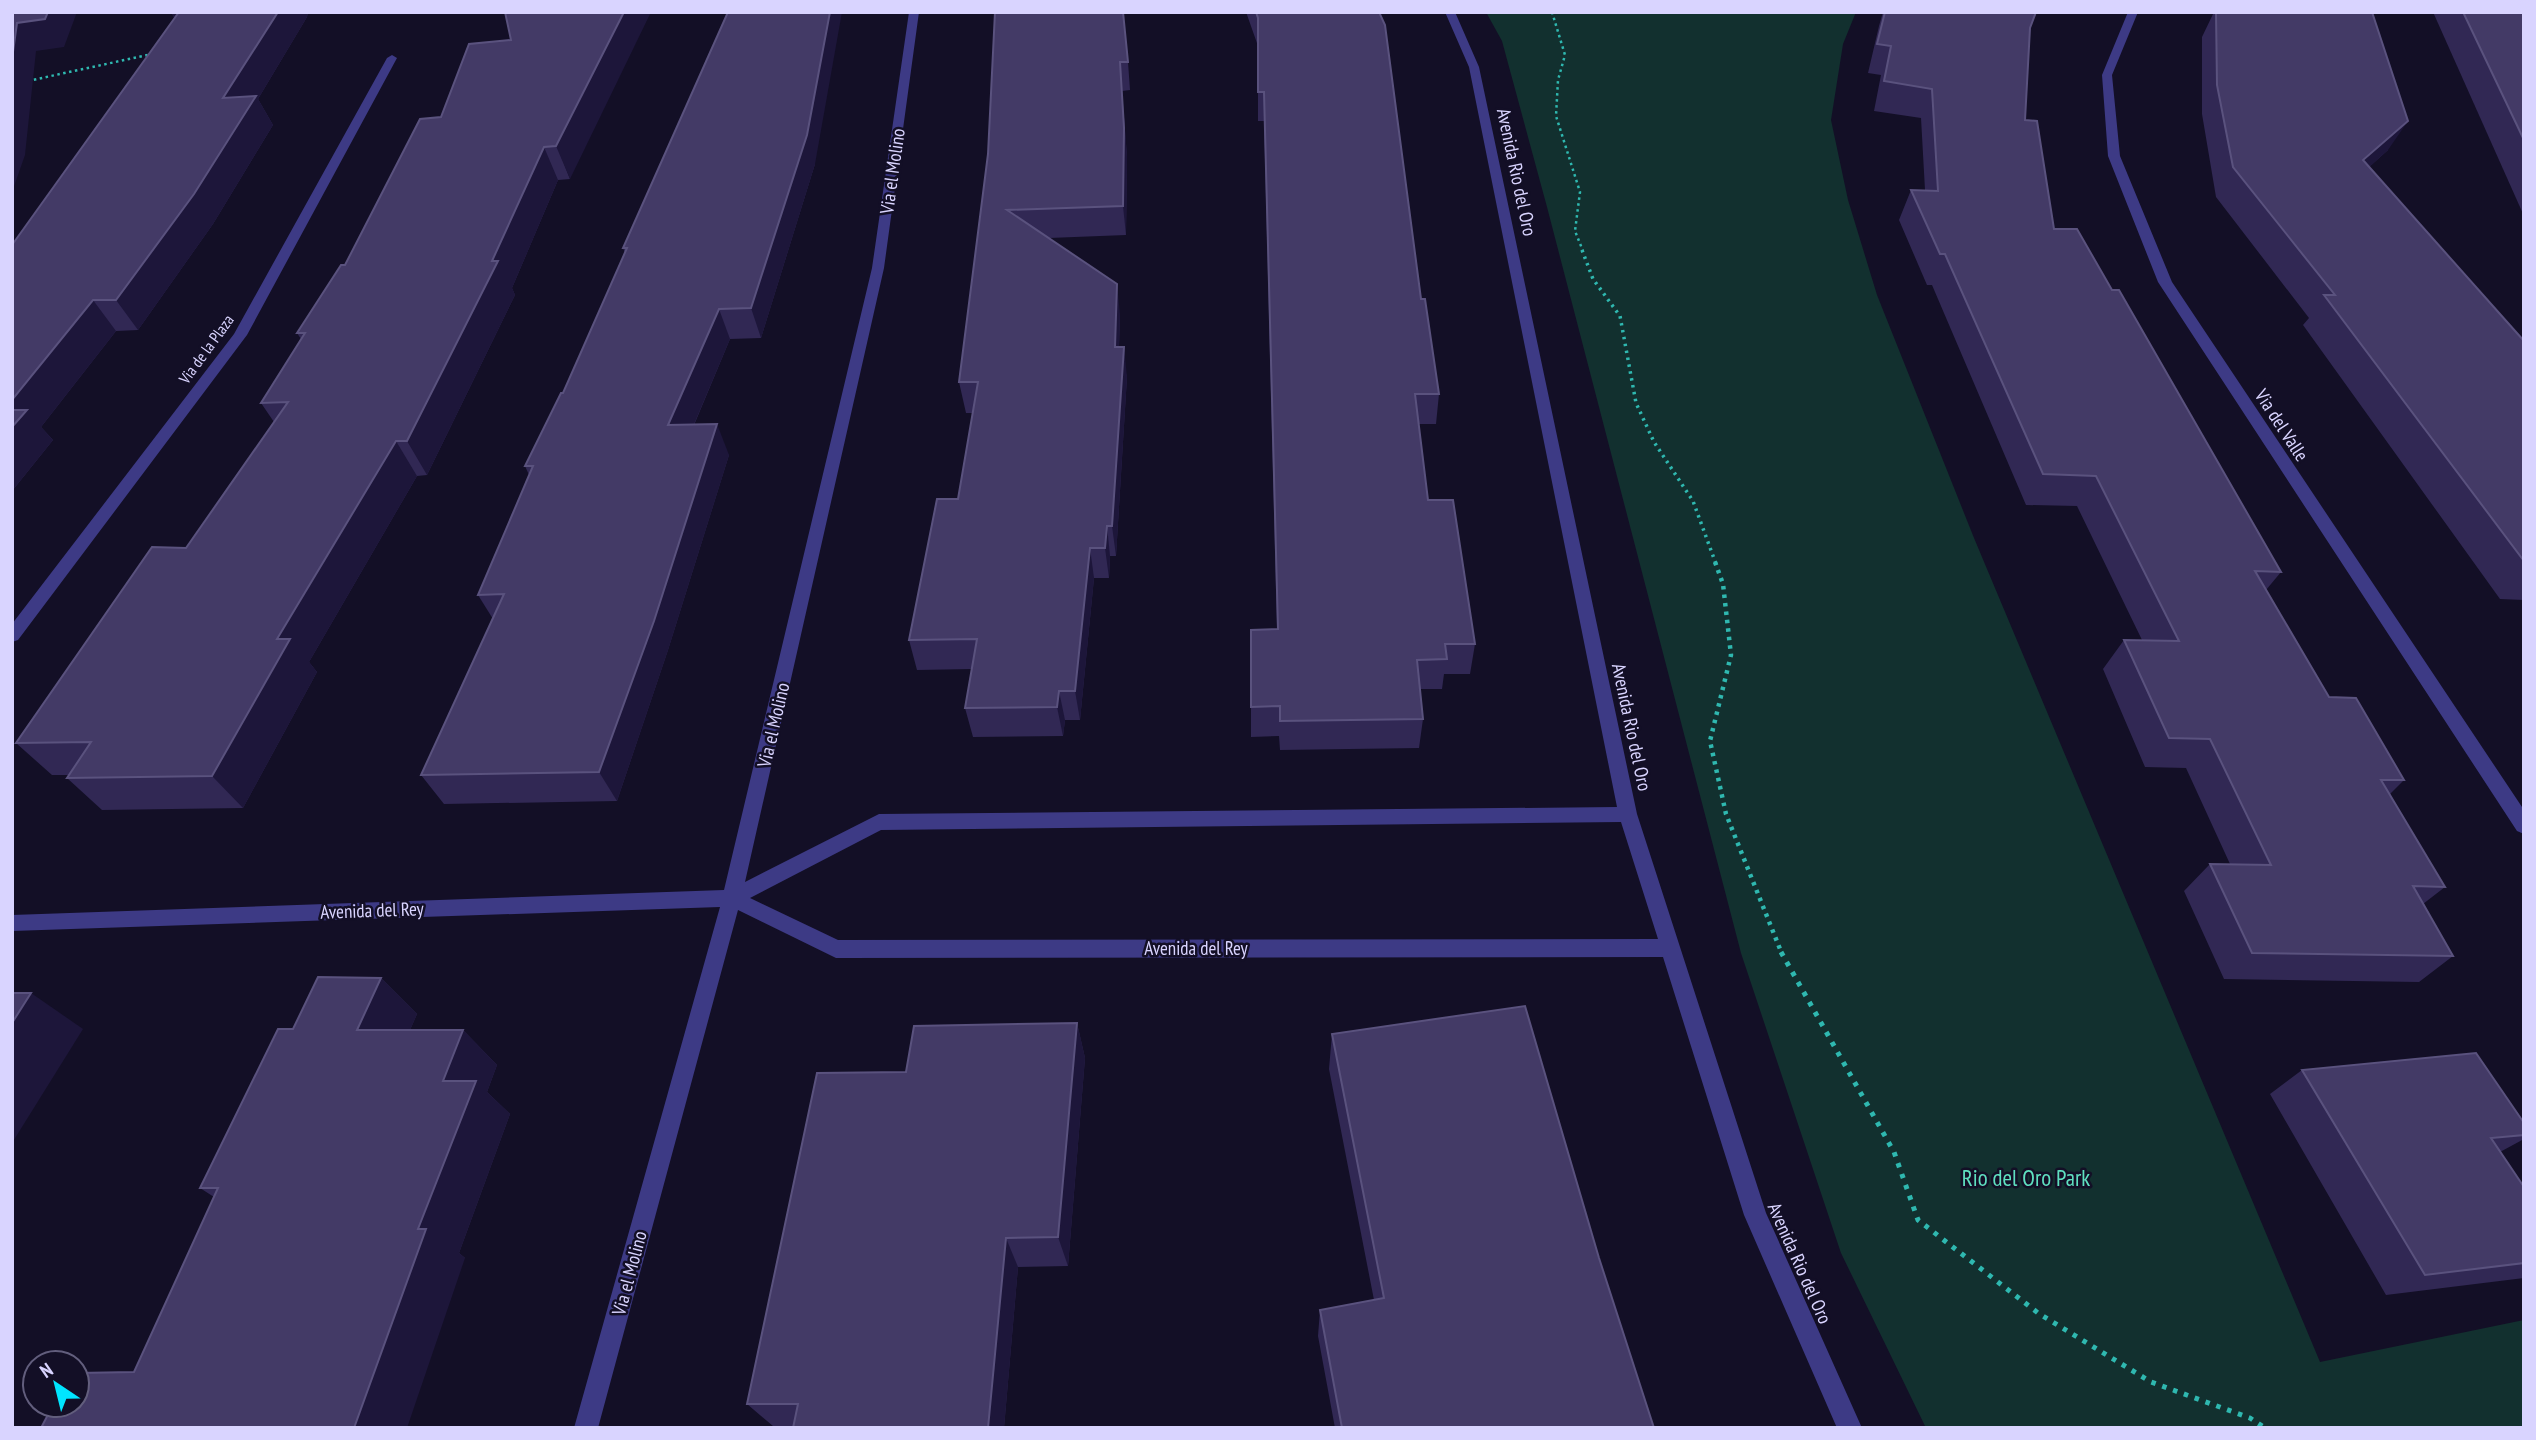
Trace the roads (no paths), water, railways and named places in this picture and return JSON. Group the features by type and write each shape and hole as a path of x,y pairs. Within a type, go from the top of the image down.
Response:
{"street":[{"name":"Via el Molino","path":"586,1428 732,898 878,268 914,12"},
{"name":"Avenida Rio del Oro","path":"1450,12 1474,67 1628,814 1755,1215 1850,1428"},
{"name":"Via del Valle","path":"2133,12 2107,75 2114,156 2165,282 2524,826"},
{"name":"Via de la Plaza","path":"12,636 240,335 392,58"},
{"name":"Avenida del Rey","path":"12,923 732,898 879,822 1628,814"},
{"name":"Avenida del Rey","path":"732,898 836,949 1671,948"}],"park label":[{"name":"Rio del Oro Park","path":"2026,1178"}]}
